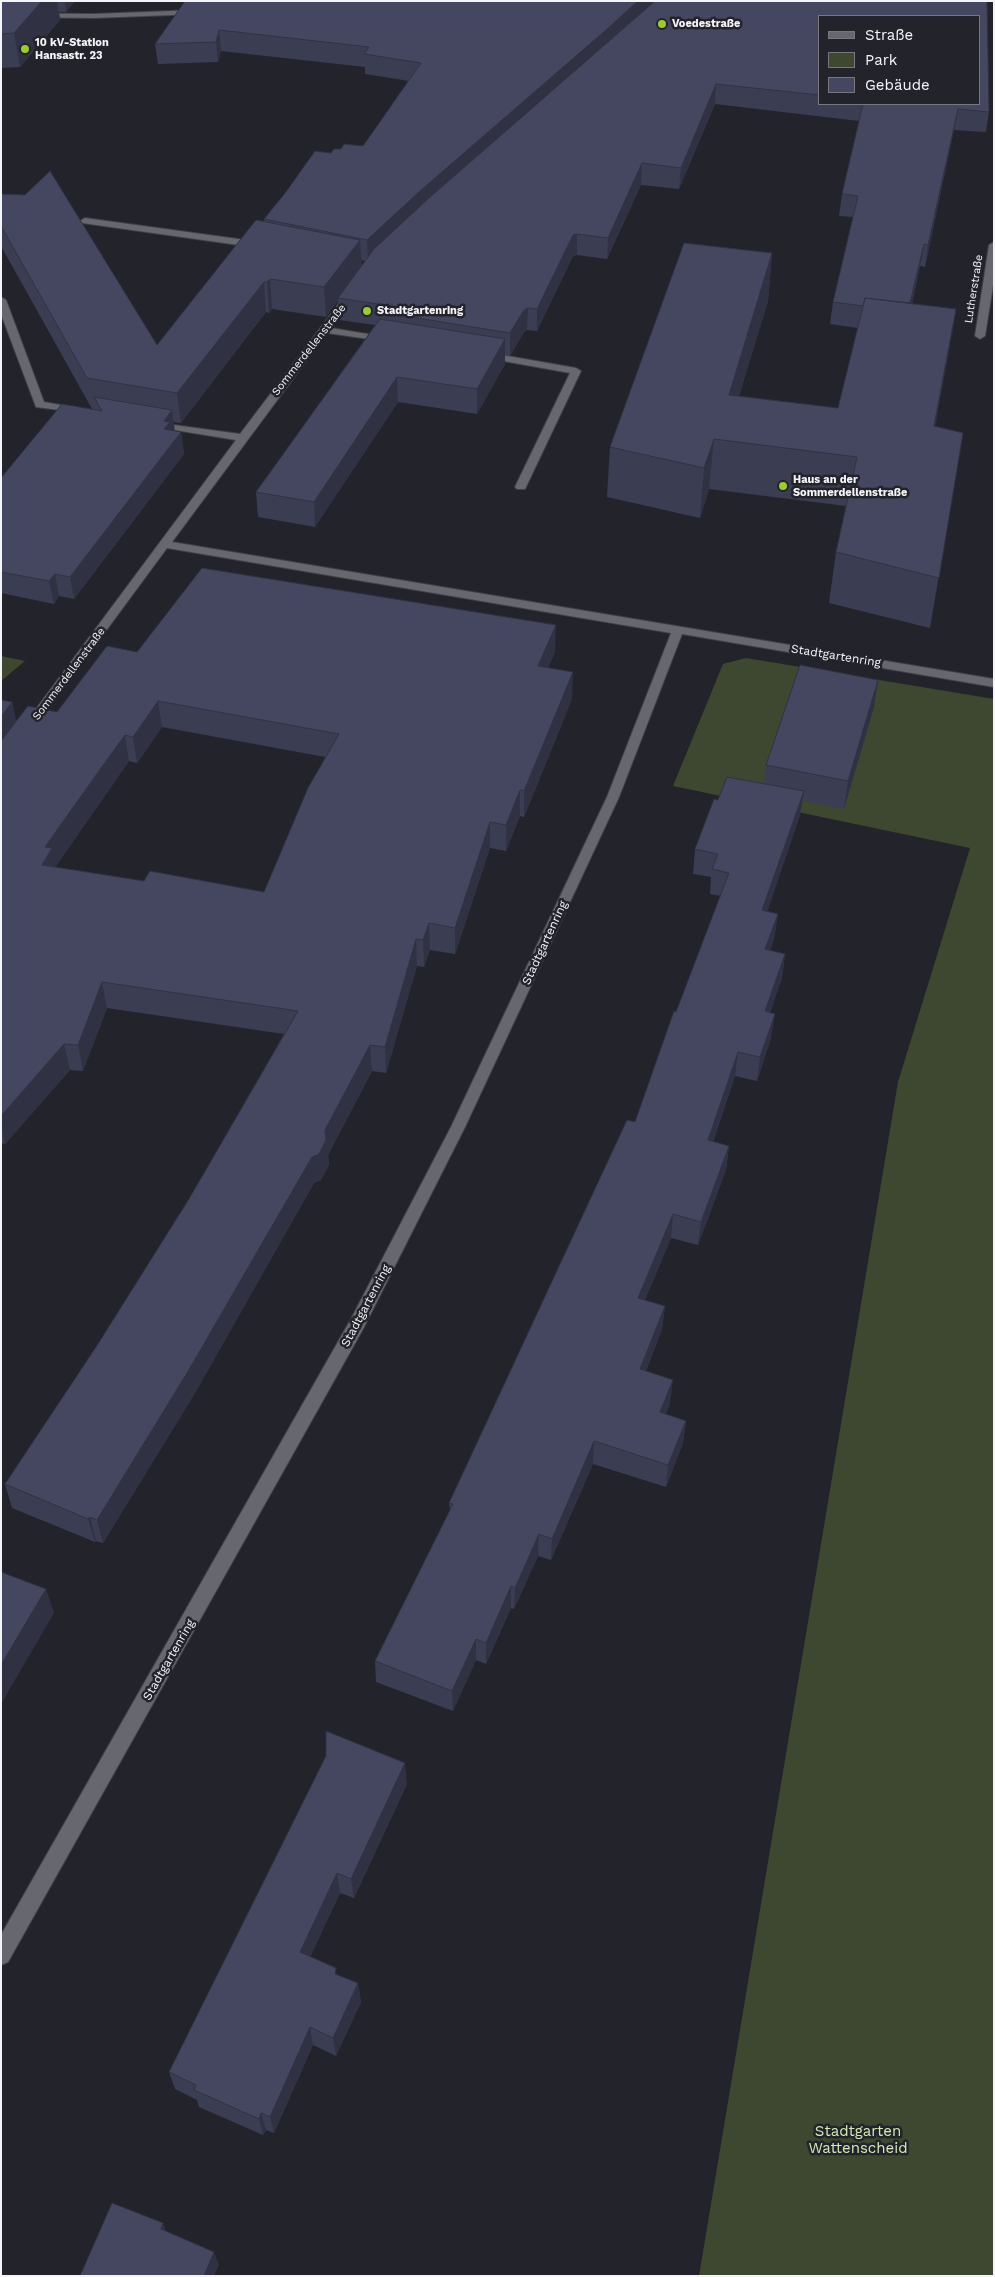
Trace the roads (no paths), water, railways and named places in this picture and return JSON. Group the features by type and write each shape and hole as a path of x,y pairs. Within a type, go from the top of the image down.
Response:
{"street":[{"path":"1,16 83,16 203,12"},
{"path":"85,221 275,247"},
{"name":"Lutherstraße","path":"980,336 994,246"},
{"name":"Sommerdellenstraße","path":"25,732 242,438 356,289"},
{"path":"1,300 40,404 88,413"},
{"path":"326,330 392,341"},
{"path":"478,354 576,371 521,488"},
{"path":"146,422 242,438"},
{"name":"Stadtgartenring","path":"164,544 994,683"},
{"name":"Stadtgartenring","path":"1,1955 357,1324 504,1030 613,797 678,630"}],"place":[{"name":"Voedestraße","path":"662,24"},
{"name":"10 kV-Station Hansastr. 23","path":"25,49"},
{"name":"Stadtgartenring","path":"367,311"},
{"name":"Haus an der Sommerdellenstraße","path":"783,486"}],"park label":[{"name":"Stadtgarten Wattenscheid","path":"858,2140"}]}
